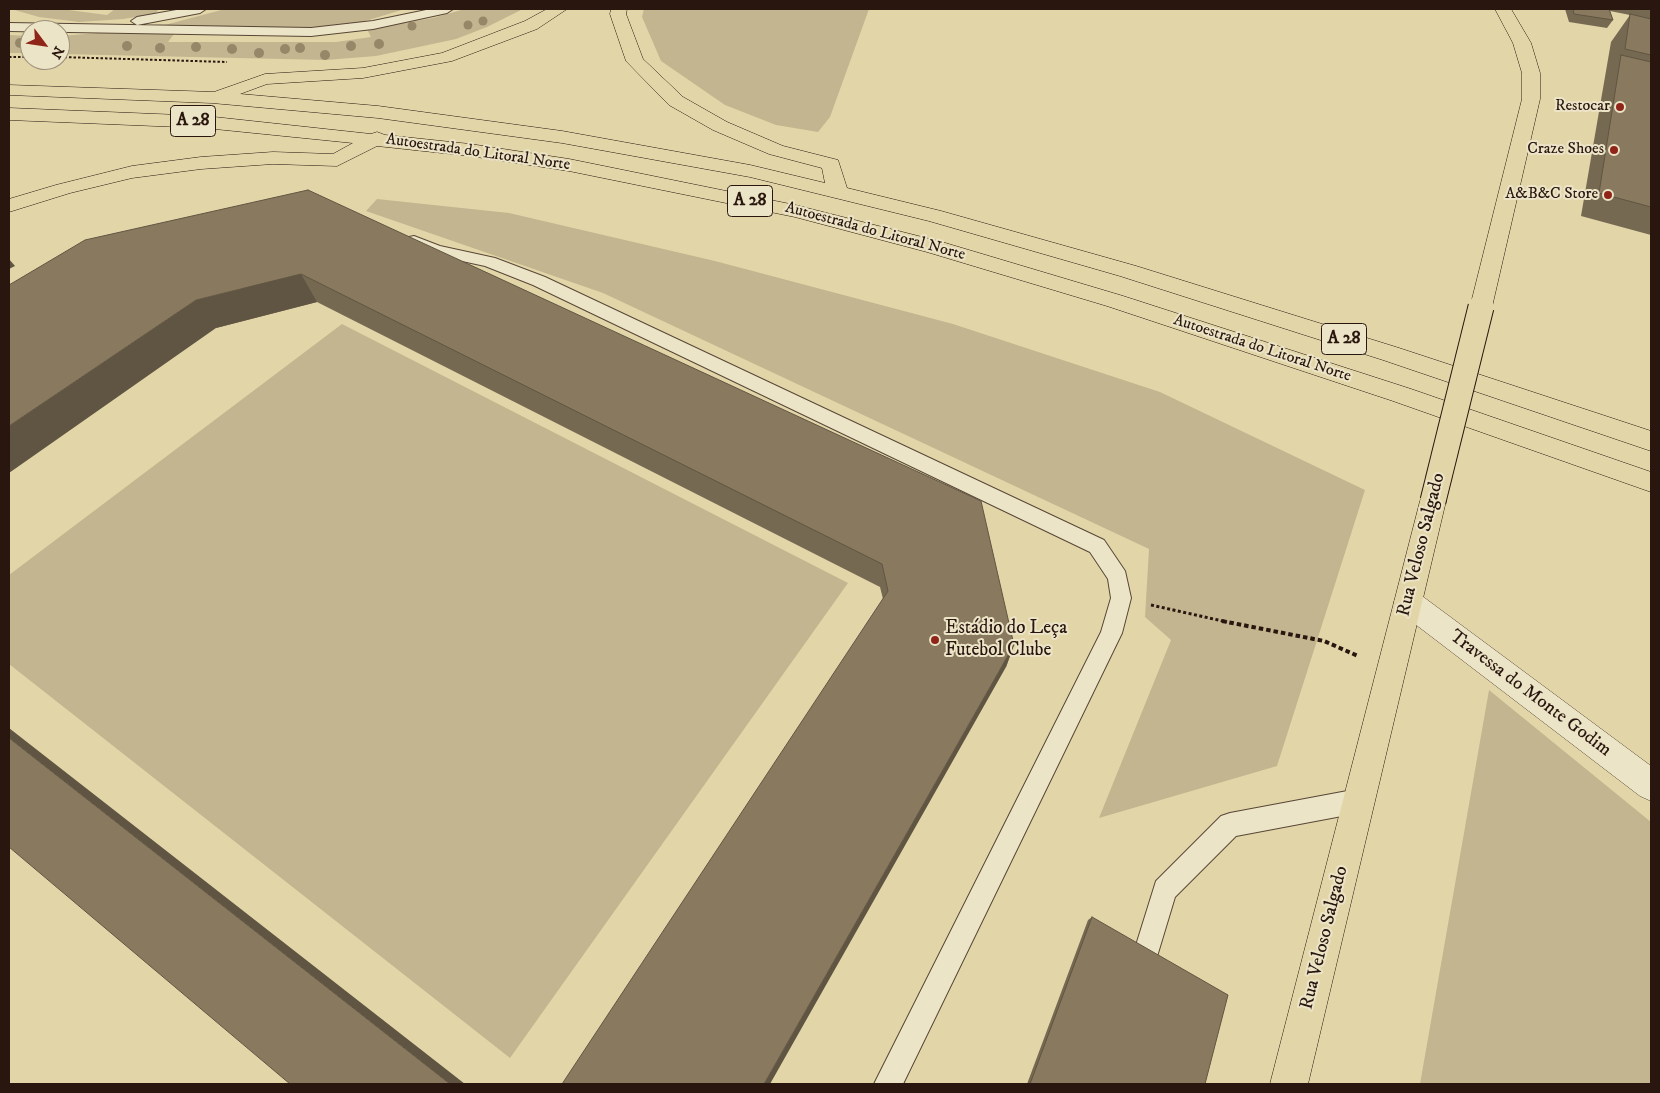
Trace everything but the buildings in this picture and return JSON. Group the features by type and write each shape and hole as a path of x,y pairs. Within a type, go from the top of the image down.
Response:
{"main road":[{"path":"212,98 265,79 363,73 446,56 531,25 559,9"},
{"path":"619,9 618,14 635,61 676,101 720,126 776,150 831,164 837,191"},
{"name":"Rua Veloso Salgado","path":"1289,1084 1531,100 1531,73 1522,43 1503,9"},
{"name":"Autoestrada do Litoral Norte","path":"9,90 212,98 378,112 562,137 750,171 837,191 1034,243 1234,303 1651,441"},
{"name":"Autoestrada do Litoral Norte","path":"9,114 205,122 377,138 480,151 645,180 795,211 934,247 1266,349 1651,482"},
{"path":"9,206 62,189 132,172 181,165 273,158 337,160 377,138"}],"street":[{"name":"Travessa do Monte Godim","path":"1408,602 1651,785"}],"lane":[{"path":"93,28 200,9"},
{"path":"402,19 427,9"},
{"path":"70,28 311,32 365,26 447,9"},
{"path":"394,232 436,250 489,262 539,281 1098,546 1118,578 1121,598 1111,632 888,1084"},
{"path":"1133,1000 1165,890 1230,824 1358,801"}],"path":[{"path":"1121,598 1282,634 1324,641 1391,670"}],"shaded area":[{"path":"11,9 61,9 107,15 115,9 159,9 155,14 123,19 79,22 39,17"},
{"path":"225,9 405,9 362,22 340,26 285,28 161,26"},
{"path":"465,9 523,9 487,27 456,39 376,56 326,60 70,54 70,35 99,33 174,34 168,42 336,42 371,37 367,29 433,18"},
{"path":"644,9 869,9 830,117 818,132 776,125 725,105 661,61 642,17"},
{"path":"9,35 20,36 20,53 9,53"},
{"path":"377,199 509,213 715,261 953,324 1160,392 1365,490 1277,766 1099,818 1171,640 1145,617 1149,549 603,293 366,211"},
{"path":"342,324 848,583 510,1058 9,664 9,575"},
{"path":"1489,690 1651,822 1651,1084 1420,1084"}],"place":[{"name":"Restocar","path":"1620,107"},
{"name":"Craze Shoes","path":"1614,150"},
{"name":"A&B&C Store","path":"1608,195"},
{"name":"Estádio do Leça Futebol Clube","path":"935,640"}]}
